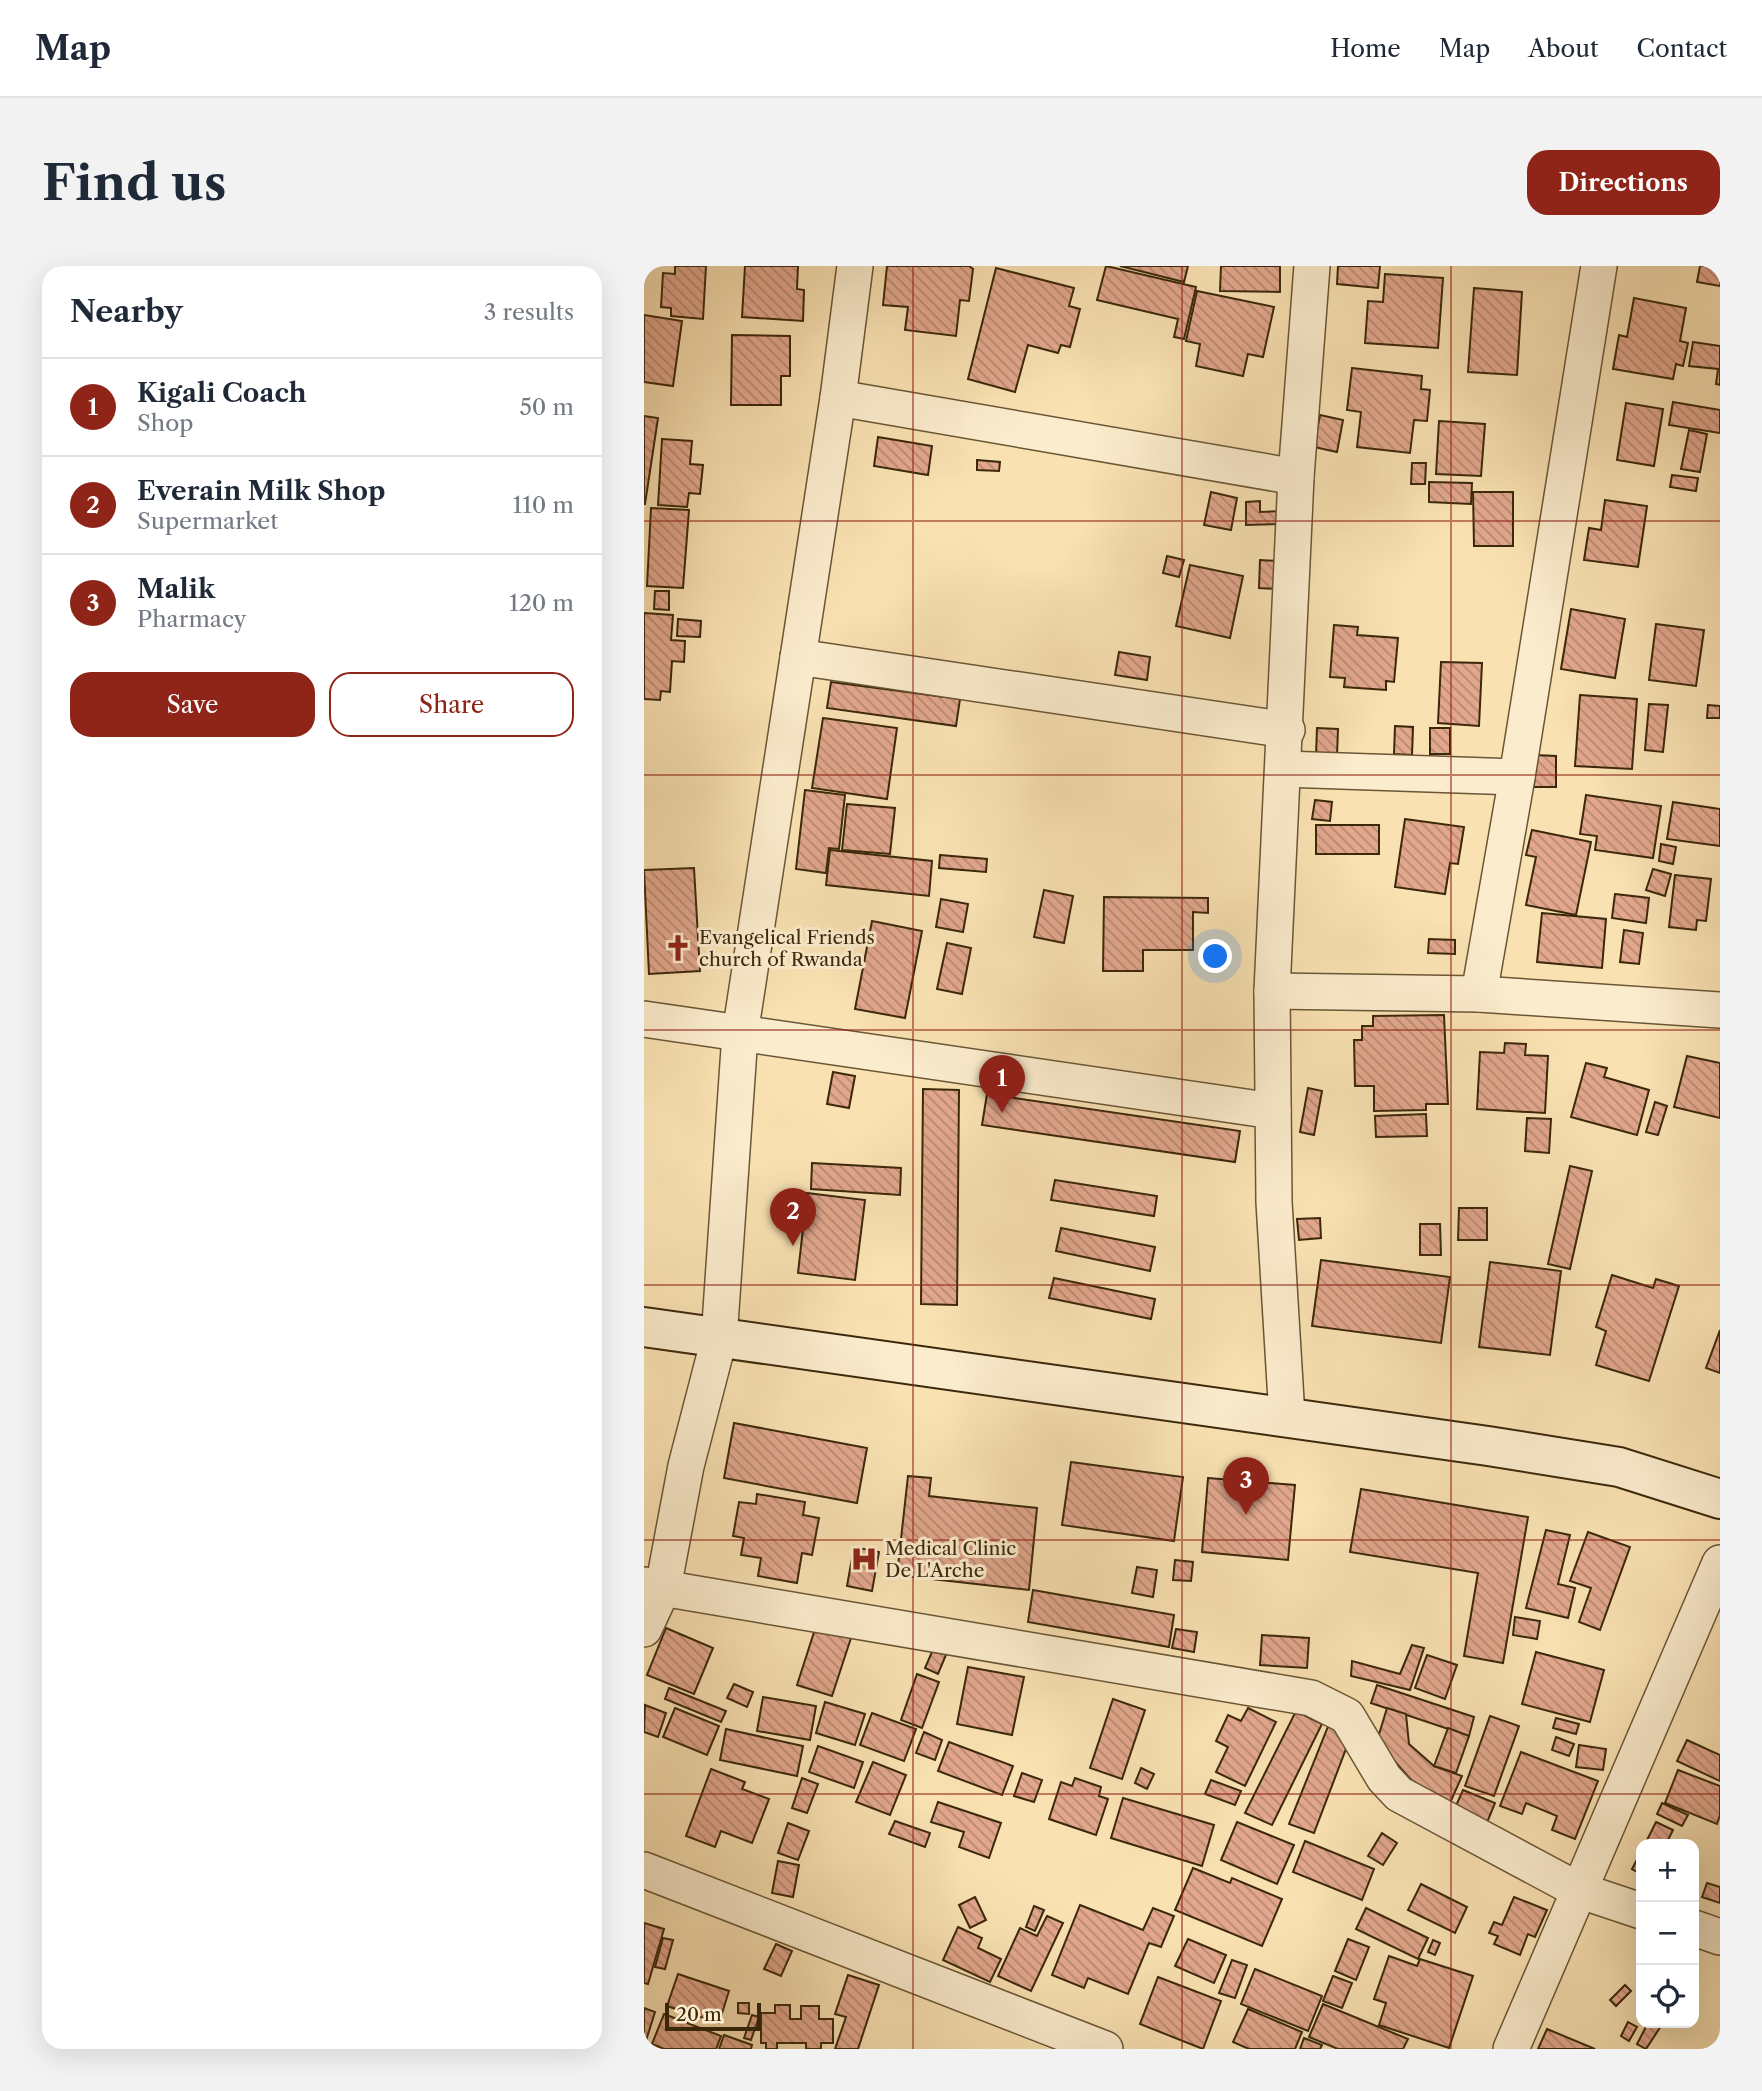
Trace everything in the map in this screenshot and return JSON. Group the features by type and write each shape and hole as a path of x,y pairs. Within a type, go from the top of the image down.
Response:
{"street":[{"path":"644,1629 719,1339 740,1034 838,398 855,266"},
{"path":"1287,1417 1274,1202 1272,991 1287,730 1296,477 1312,266"},
{"path":"1479,993 1517,777 1599,266"},
{"path":"838,398 1296,477"},
{"path":"798,657 1287,730"},
{"path":"1283,769 1517,777"},
{"path":"1272,991 1479,993 1720,1010"},
{"path":"644,1019 1273,1111"},
{"path":"644,1328 1287,1417 1619,1467 1720,1499"},
{"path":"1511,2049 1720,1563"},
{"path":"653,1587 1311,1698 1348,1716 1384,1778 1399,1794 1578,1890 1636,1909"},
{"path":"644,1870 1105,2049"},
{"path":"1699,1930 1720,1937"}],"building":[{"path":"675,266 706,266 703,319 671,316 671,308 661,307 663,273 675,274"},
{"path":"745,266 798,266 797,289 804,290 803,321 742,317"},
{"path":"887,266 969,266 973,269 969,301 960,300 956,336 905,330 908,307 883,305"},
{"path":"1106,266 1196,287 1184,339 1174,337 1178,319 1097,300"},
{"path":"1120,266 1188,266 1184,282"},
{"path":"1221,266 1280,266 1280,292 1220,291"},
{"path":"1338,266 1380,266 1378,288 1337,284"},
{"path":"1700,266 1720,266 1720,286 1697,282"},
{"path":"996,268 1074,288 1069,306 1080,309 1070,347 1061,345 1058,353 1028,345 1015,392 968,379"},
{"path":"1385,274 1443,278 1438,348 1365,343 1368,301 1383,302"},
{"path":"1474,288 1522,292 1517,375 1468,372"},
{"path":"1197,291 1274,307 1263,357 1248,354 1243,376 1196,366 1200,344 1186,341"},
{"path":"1634,298 1686,308 1680,341 1688,343 1683,366 1676,364 1673,379 1613,369 1619,335 1627,337"},
{"path":"644,315 682,321 673,386 644,382"},
{"path":"732,335 790,336 790,376 781,376 781,405 731,405"},
{"path":"1693,342 1720,346 1720,385 1716,384 1718,369 1689,366"},
{"path":"1352,368 1422,376 1421,389 1430,390 1427,421 1414,420 1410,453 1357,447 1361,412 1347,410"},
{"path":"1673,402 1720,410 1720,433 1669,425"},
{"path":"1626,403 1663,409 1654,466 1617,460"},
{"path":"1320,415 1343,420 1337,452 1314,447"},
{"path":"644,416 658,418 645,504 644,504"},
{"path":"1439,421 1485,424 1481,476 1436,474"},
{"path":"1689,430 1707,434 1700,472 1681,469"},
{"path":"878,437 932,446 928,475 874,466"},
{"path":"662,439 692,441 690,464 703,465 700,494 689,493 687,507 658,505"},
{"path":"977,460 1000,462 999,471 977,470"},
{"path":"1412,463 1426,463 1425,484 1411,484"},
{"path":"1672,475 1698,478 1696,491 1670,487"},
{"path":"1429,482 1472,483 1471,504 1429,502"},
{"path":"1211,492 1237,498 1231,530 1204,525"},
{"path":"1473,492 1513,492 1513,546 1474,546"},
{"path":"1605,500 1647,506 1638,567 1584,560 1589,528 1601,530"},
{"path":"1260,501 1260,512 1281,511 1281,524 1246,525 1246,502"},
{"path":"651,508 689,510 683,588 647,586"},
{"path":"1167,556 1184,560 1179,577 1163,573"},
{"path":"1260,560 1279,561 1277,589 1259,588"},
{"path":"1190,565 1243,576 1230,638 1176,626"},
{"path":"655,591 669,591 669,610 654,609"},
{"path":"1571,609 1625,619 1615,678 1561,669"},
{"path":"644,613 673,615 671,640 685,641 684,662 672,661 670,692 661,691 660,700 644,699"},
{"path":"678,619 701,621 700,637 677,636"},
{"path":"1656,624 1704,630 1696,686 1649,680"},
{"path":"1334,625 1358,627 1357,635 1398,638 1394,682 1386,681 1386,690 1344,687 1345,678 1330,677"},
{"path":"1119,652 1150,657 1147,680 1115,675"},
{"path":"1441,662 1482,663 1479,726 1438,723"},
{"path":"831,682 960,699 956,726 827,708"},
{"path":"1580,695 1637,699 1632,769 1575,766"},
{"path":"1649,704 1668,705 1663,752 1645,750"},
{"path":"1708,705 1720,706 1720,718 1707,718"},
{"path":"823,718 897,728 887,799 812,788"},
{"path":"1395,726 1413,727 1412,755 1394,754"},
{"path":"1317,728 1338,729 1337,756 1316,755"},
{"path":"1430,728 1450,728 1450,754 1430,754"},
{"path":"1535,755 1556,756 1556,787 1534,787"},
{"path":"805,790 845,795 839,849 829,848 826,873 796,869"},
{"path":"1586,795 1661,806 1653,858 1595,850 1597,836 1580,834"},
{"path":"1315,800 1332,802 1330,821 1312,819"},
{"path":"1673,802 1720,809 1720,846 1667,839"},
{"path":"847,804 895,808 890,854 842,850"},
{"path":"1405,819 1464,827 1458,864 1450,863 1445,894 1395,887"},
{"path":"1316,825 1379,825 1379,854 1316,854"},
{"path":"1532,830 1591,842 1576,915 1526,905 1536,857 1526,855"},
{"path":"1661,844 1676,847 1673,864 1659,861"},
{"path":"830,850 932,861 929,896 826,885"},
{"path":"940,855 987,859 986,872 939,868"},
{"path":"694,868 700,971 649,974 644,870"},
{"path":"1653,869 1671,874 1665,896 1646,890"},
{"path":"1675,875 1711,879 1706,921 1697,920 1696,930 1669,927"},
{"path":"1044,890 1073,896 1064,943 1034,937"},
{"path":"1615,894 1649,898 1646,923 1612,918"},
{"path":"1104,897 1208,898 1208,913 1193,912 1193,950 1143,950 1143,971 1103,971"},
{"path":"941,899 968,904 963,932 936,927"},
{"path":"1542,913 1606,919 1602,968 1537,962"},
{"path":"872,921 922,931 905,1018 855,1009"},
{"path":"1624,930 1643,933 1639,964 1620,962"},
{"path":"1429,939 1455,940 1455,954 1428,953"},
{"path":"947,943 971,948 962,994 937,989"},
{"path":"1444,1015 1448,1104 1426,1104 1426,1110 1374,1111 1374,1086 1355,1086 1354,1040 1362,1040 1362,1026 1373,1026 1373,1016"},
{"path":"1505,1043 1526,1044 1525,1055 1548,1056 1545,1113 1477,1109 1480,1052 1504,1053"},
{"path":"1687,1056 1720,1063 1720,1118 1674,1107"},
{"path":"1586,1063 1607,1068 1604,1077 1649,1090 1637,1135 1571,1117"},
{"path":"833,1072 855,1076 849,1108 827,1104"},
{"path":"1308,1088 1322,1091 1314,1135 1300,1132"},
{"path":"923,1089 959,1090 957,1305 921,1304"},
{"path":"987,1094 1240,1131 1235,1162 982,1125"},
{"path":"1655,1102 1667,1106 1658,1135 1646,1132"},
{"path":"1426,1114 1427,1136 1376,1137 1375,1116"},
{"path":"1527,1118 1551,1119 1549,1153 1525,1151"},
{"path":"812,1163 901,1168 900,1195 811,1189"},
{"path":"1570,1166 1592,1171 1570,1269 1548,1264"},
{"path":"1055,1180 1157,1196 1154,1216 1051,1200"},
{"path":"807,1193 865,1200 855,1280 798,1273"},
{"path":"1459,1208 1487,1208 1487,1240 1458,1240"},
{"path":"1320,1218 1321,1238 1299,1240 1297,1219"},
{"path":"1420,1224 1440,1224 1441,1255 1420,1255"},
{"path":"1061,1228 1155,1247 1150,1271 1056,1251"},
{"path":"1321,1260 1450,1277 1441,1343 1312,1326"},
{"path":"1490,1262 1561,1271 1550,1355 1479,1347"},
{"path":"1612,1275 1653,1288 1656,1279 1679,1286 1649,1381 1596,1365 1606,1331 1596,1327"},
{"path":"1054,1278 1155,1299 1151,1319 1049,1298"},
{"path":"1720,1330 1720,1373 1706,1368"},
{"path":"734,1423 867,1448 857,1503 724,1478"},
{"path":"1071,1462 1183,1477 1174,1541 1062,1525"},
{"path":"908,1476 931,1478 929,1496 1037,1508 1029,1590 897,1575"},
{"path":"1208,1478 1295,1485 1288,1560 1202,1552"},
{"path":"1361,1489 1528,1517 1503,1663 1464,1656 1478,1573 1350,1552"},
{"path":"757,1494 805,1502 803,1515 819,1518 812,1555 802,1553 797,1583 758,1576 761,1558 741,1555 744,1538 733,1536 739,1502 756,1504"},
{"path":"1546,1530 1570,1535 1558,1584 1575,1588 1568,1618 1526,1608"},
{"path":"1588,1532 1630,1547 1600,1630 1579,1622 1591,1588 1570,1581"},
{"path":"854,1547 879,1552 872,1591 847,1586"},
{"path":"1175,1560 1193,1562 1191,1581 1173,1580"},
{"path":"1137,1567 1157,1570 1153,1597 1132,1593"},
{"path":"1033,1590 1174,1615 1169,1647 1028,1622"},
{"path":"1515,1617 1540,1621 1537,1639 1513,1635"},
{"path":"816,1626 851,1638 832,1696 797,1685"},
{"path":"666,1628 713,1648 694,1694 647,1675"},
{"path":"1176,1629 1197,1632 1194,1652 1172,1648"},
{"path":"1262,1635 1309,1638 1307,1668 1260,1665"},
{"path":"935,1645 948,1650 938,1674 925,1668"},
{"path":"1412,1645 1424,1648 1410,1690 1351,1676 1352,1661 1400,1674"},
{"path":"1536,1652 1604,1670 1590,1722 1522,1704"},
{"path":"1427,1655 1457,1665 1445,1699 1415,1688"},
{"path":"968,1667 1024,1677 1012,1735 957,1724"},
{"path":"917,1674 939,1682 922,1728 901,1720"},
{"path":"734,1684 753,1692 747,1707 727,1698"},
{"path":"1377,1685 1474,1717 1469,1736 1371,1703"},
{"path":"669,1688 726,1711 721,1722 665,1699"},
{"path":"763,1697 816,1706 810,1740 757,1731"},
{"path":"1113,1699 1145,1710 1122,1779 1090,1768"},
{"path":"825,1702 865,1714 855,1745 816,1733"},
{"path":"645,1705 666,1713 658,1737 644,1732"},
{"path":"675,1708 719,1726 707,1755 663,1737"},
{"path":"1248,1708 1276,1722 1245,1786 1216,1772 1228,1747 1216,1741 1228,1715 1241,1721"},
{"path":"1387,1708 1406,1714 1409,1744 1434,1766 1462,1776 1450,1803 1411,1780 1377,1741"},
{"path":"1296,1711 1322,1724 1272,1825 1245,1813"},
{"path":"872,1713 916,1729 904,1761 860,1745"},
{"path":"1490,1716 1519,1726 1494,1796 1465,1786"},
{"path":"1556,1718 1579,1724 1576,1734 1553,1728"},
{"path":"1329,1724 1352,1733 1314,1833 1289,1824"},
{"path":"1448,1728 1469,1736 1456,1773 1434,1766"},
{"path":"726,1729 803,1746 797,1776 720,1760"},
{"path":"924,1732 942,1740 935,1760 916,1753"},
{"path":"1556,1737 1574,1744 1569,1756 1552,1750"},
{"path":"1687,1740 1720,1755 1720,1781 1677,1761"},
{"path":"949,1742 1013,1766 1002,1795 938,1771"},
{"path":"1579,1745 1606,1749 1603,1770 1576,1767"},
{"path":"818,1746 863,1762 854,1788 809,1772"},
{"path":"1521,1752 1598,1781 1575,1839 1552,1830 1557,1816 1526,1803 1522,1814 1500,1806"},
{"path":"873,1762 906,1775 890,1815 856,1802"},
{"path":"1141,1768 1154,1774 1147,1789 1135,1783"},
{"path":"711,1769 745,1782 742,1789 769,1799 752,1843 721,1831 715,1847 686,1836"},
{"path":"1678,1770 1720,1786 1720,1815 1717,1824 1665,1803"},
{"path":"1022,1773 1042,1780 1034,1802 1014,1796"},
{"path":"802,1778 818,1784 807,1813 792,1808"},
{"path":"1075,1778 1101,1787 1099,1796 1108,1799 1096,1835 1049,1819 1061,1782 1072,1786"},
{"path":"1211,1780 1241,1791 1235,1805 1205,1794"},
{"path":"1463,1790 1495,1803 1484,1830 1451,1817"},
{"path":"1123,1798 1214,1825 1202,1866 1111,1838"},
{"path":"938,1802 1001,1823 989,1858 959,1847 964,1832 931,1822"},
{"path":"1662,1803 1688,1815 1682,1826 1657,1814"},
{"path":"895,1821 930,1833 925,1847 889,1834"},
{"path":"1237,1822 1294,1845 1277,1884 1221,1860"},
{"path":"1656,1822 1673,1830 1668,1839 1648,1839"},
{"path":"788,1823 809,1831 798,1860 778,1853"},
{"path":"1382,1833 1397,1843 1383,1865 1368,1856"},
{"path":"1305,1841 1374,1869 1362,1900 1293,1872"},
{"path":"778,1861 799,1865 793,1897 772,1893"},
{"path":"1193,1868 1230,1883 1232,1878 1282,1899 1262,1946 1175,1910"},
{"path":"1707,1883 1720,1887 1720,1903 1702,1897"},
{"path":"1421,1884 1467,1907 1455,1933 1408,1910"},
{"path":"975,1897 986,1920 970,1928 959,1905"},
{"path":"1514,1897 1547,1910 1535,1937 1528,1934 1520,1955 1494,1944 1498,1936 1489,1933 1494,1922 1502,1925"},
{"path":"1080,1905 1143,1930 1153,1908 1174,1916 1161,1947 1149,1943 1128,1994 1088,1978 1084,1988 1052,1975"},
{"path":"1034,1906 1044,1910 1035,1931 1026,1927"},
{"path":"1366,1908 1428,1938 1418,1959 1356,1929"},
{"path":"1047,1916 1063,1923 1031,1991 998,1976 1020,1928 1037,1936"},
{"path":"644,1923 664,1929 648,1984 644,1983"},
{"path":"958,1927 982,1938 978,1948 1001,1959 990,1982 943,1960"},
{"path":"663,1938 673,1940 665,1969 655,1967"},
{"path":"1188,1939 1226,1955 1214,1983 1175,1966"},
{"path":"1348,1939 1369,1947 1356,1980 1335,1971"},
{"path":"1433,1940 1440,1943 1435,1955 1428,1952"},
{"path":"776,1944 792,1951 781,1976 764,1969"},
{"path":"1389,1956 1417,1966 1420,1959 1473,1976 1449,2048 1379,2025 1386,2003 1374,1999"},
{"path":"1232,1960 1247,1965 1235,1998 1219,1993"},
{"path":"1255,1969 1322,1996 1308,2031 1241,2004"},
{"path":"678,1974 729,1991 719,2023 667,2006"},
{"path":"848,1975 879,1985 858,2049 835,2049 846,2017 835,2014"},
{"path":"1333,1976 1352,1983 1342,2008 1323,2001"},
{"path":"1158,1977 1221,2001 1203,2049 1140,2024"},
{"path":"1625,1985 1631,1991 1616,2006 1610,2000"},
{"path":"738,2003 749,2003 749,2014 738,2013"},
{"path":"1323,2004 1408,2039 1403,2049 1338,2049 1309,2037"},
{"path":"775,2005 790,2005 790,2019 801,2019 801,2006 819,2006 819,2019 833,2019 833,2043 821,2043 821,2049 806,2049 806,2043 777,2043 777,2049 766,2049 766,2043 761,2043 761,2013 775,2013"},
{"path":"644,2008 655,2012 644,2047"},
{"path":"1248,2009 1302,2032 1295,2049 1249,2049 1233,2042"},
{"path":"664,2014 721,2036 716,2049 664,2049 652,2044"},
{"path":"752,2015 759,2017 751,2040 744,2038"},
{"path":"1628,2022 1636,2026 1629,2041 1621,2036"},
{"path":"1645,2028 1660,2028 1646,2049 1637,2044"},
{"path":"1547,2029 1595,2049 1538,2049"},
{"path":"724,2035 752,2045 751,2049 719,2049"},
{"path":"1304,2038 1322,2045 1320,2049 1300,2049"}],"place":[{"name":"Evangelical Friends church of Rwanda","path":"678,948"},
{"name":"Kigali Coach","path":"1002,1113"},
{"name":"Everain Milk Shop","path":"793,1246"},
{"name":"Malik","path":"1246,1515"},
{"name":"Medical Clinic De L'Arche","path":"864,1559"}]}
